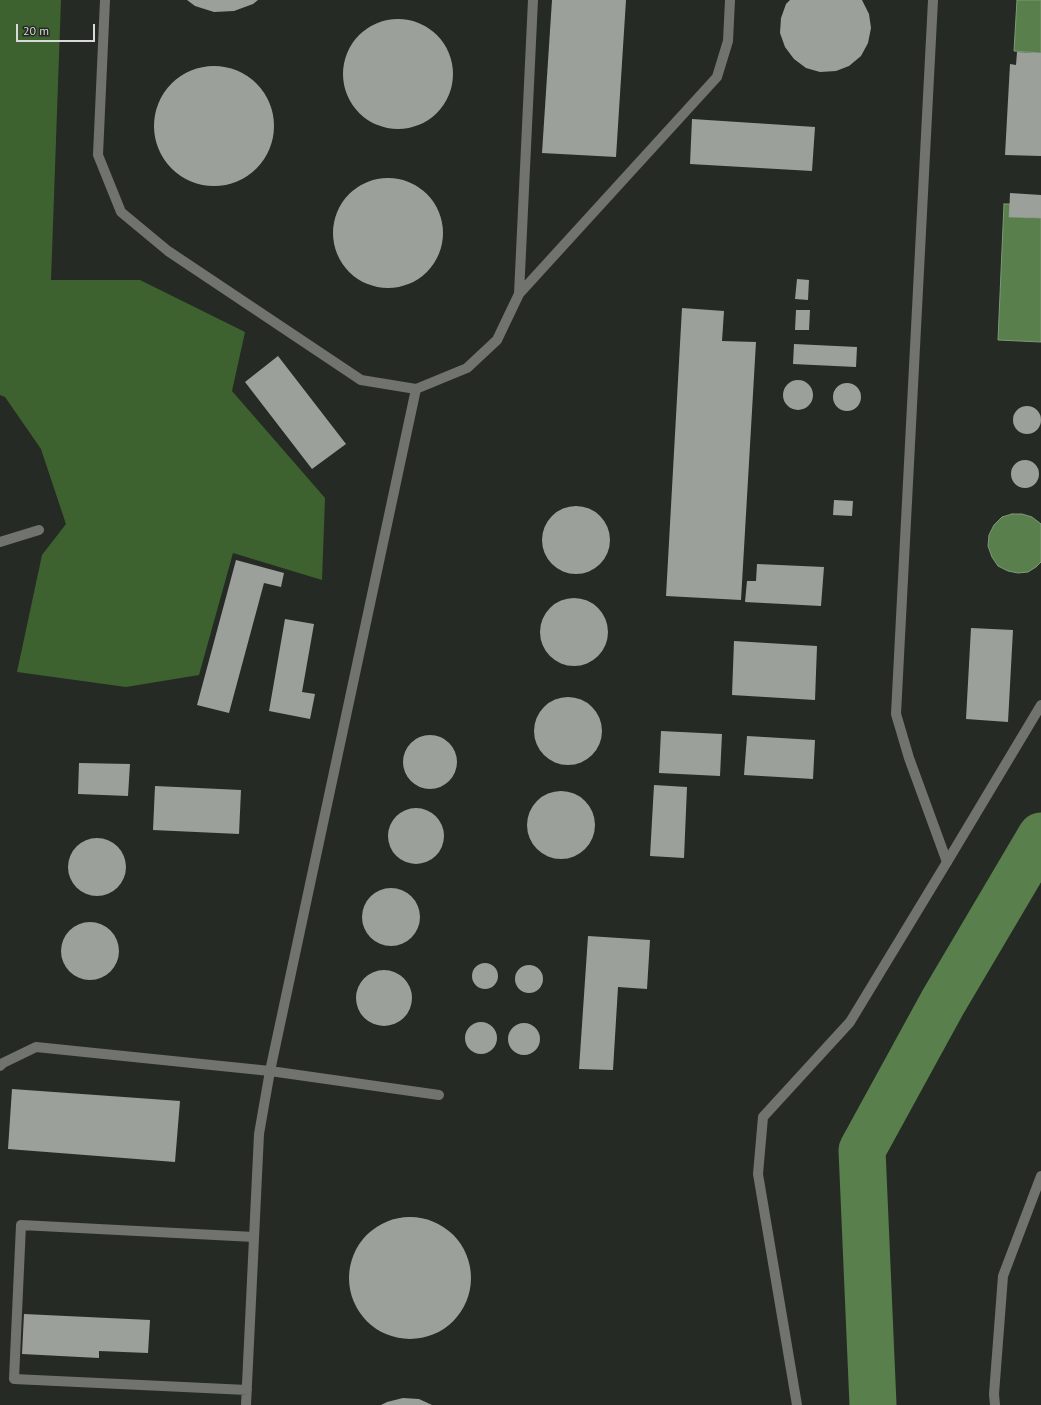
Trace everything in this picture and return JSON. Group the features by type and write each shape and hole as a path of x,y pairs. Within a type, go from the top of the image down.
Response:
{"street":[{"path":"105,0 98,155 121,212 168,251 360,380 416,389 468,368 497,340 519,294 717,76 728,41 730,0"},
{"path":"519,294 533,0"},
{"path":"933,0 896,714 908,758 946,862"},
{"path":"246,1405 259,1134 270,1071 416,389"},
{"path":"0,542 39,530"},
{"path":"797,1405 758,1174 763,1117 850,1022 1041,705"},
{"path":"1,1065 36,1047 270,1071 439,1096"},
{"path":"995,1405 994,1394 1003,1276 1041,1176"},
{"path":"247,1390 14,1379 14,1371 21,1225 254,1236"}],"shaded area":[{"path":"0,0 61,0 51,280 140,280 245,332 232,391 325,498 322,580 233,553 199,675 126,687 17,672 42,555 66,524 41,449 5,397 0,395"},
{"path":"1017,0 1041,0 1041,53 1014,51"},
{"path":"1004,204 1010,204 1009,217 1041,218 1041,342 998,340"},
{"path":"1012,514 1022,514 1032,517 1041,524 1041,562 1028,572 1018,573 1008,571 998,566 992,557 988,546 989,535 994,525 1002,517"}],"building":[{"path":"187,0 258,0 253,4 234,11 214,12 195,6"},
{"path":"552,0 626,0 616,157 542,153"},
{"path":"790,0 862,0 869,14 871,28 868,43 861,56 849,66 836,71 820,72 806,68 794,59 785,47 780,33 781,18 786,4"},
{"path":"398,19 419,24 437,35 448,53 453,74 448,95 437,113 419,124 398,129 377,124 359,113 348,95 343,74 348,53 359,35 377,24"},
{"path":"1017,52 1041,53 1041,156 1005,155 1010,64 1016,65"},
{"path":"214,66 237,70 256,84 270,103 274,126 270,149 256,168 237,182 214,186 191,182 172,168 158,149 154,126 158,103 172,84 191,70"},
{"path":"692,119 815,127 812,171 690,164"},
{"path":"388,178 409,183 427,194 438,212 443,233 438,254 427,272 409,283 388,288 367,283 349,272 338,254 333,233 338,212 349,194 367,183"},
{"path":"1010,193 1041,195 1041,218 1009,217"},
{"path":"797,279 809,280 808,300 795,299"},
{"path":"682,308 724,311 722,341 756,342 741,600 666,596"},
{"path":"796,310 810,310 809,330 795,330"},
{"path":"794,344 857,347 856,367 793,364"},
{"path":"278,356 346,444 312,469 245,382"},
{"path":"798,380 809,384 813,395 809,406 798,410 787,406 783,395 787,384"},
{"path":"847,383 853,384 857,387 860,391 860,403 857,407 853,410 847,411 841,410 837,407 834,403 833,397 834,391 837,387 841,384"},
{"path":"1027,406 1037,410 1041,420 1037,430 1027,434 1017,430 1013,420 1017,410"},
{"path":"1025,460 1035,464 1039,474 1035,484 1025,488 1015,484 1011,474 1015,464"},
{"path":"834,500 853,501 852,516 833,515"},
{"path":"576,506 589,509 600,516 607,527 610,540 607,553 600,564 589,571 576,574 563,571 552,564 545,553 542,540 545,527 552,516 563,509"},
{"path":"236,560 284,573 281,587 264,583 229,713 197,705"},
{"path":"757,564 824,567 821,606 745,602 747,581 756,581"},
{"path":"574,598 587,601 598,608 605,619 608,632 605,645 598,656 587,663 574,666 561,663 550,656 543,645 540,632 543,619 550,608 561,601"},
{"path":"285,619 314,624 302,692 315,694 310,719 269,711"},
{"path":"971,628 1013,630 1008,722 966,719"},
{"path":"734,641 817,646 815,700 732,695"},
{"path":"568,697 581,700 592,707 599,718 602,731 599,744 592,755 581,762 568,765 555,762 544,755 537,744 534,731 537,718 544,707 555,700"},
{"path":"661,731 722,734 720,776 659,773"},
{"path":"425,735 435,735 449,743 455,752 457,762 455,772 449,781 435,789 425,789 415,784 408,777 403,767 403,757 408,747 415,740"},
{"path":"747,736 815,740 813,779 744,775"},
{"path":"79,763 130,764 128,796 78,794"},
{"path":"654,785 687,787 684,858 650,856"},
{"path":"155,786 241,790 239,834 153,830"},
{"path":"561,791 574,794 585,801 592,812 595,825 592,838 585,849 574,856 561,859 548,856 537,849 530,838 527,825 530,812 537,801 548,794"},
{"path":"416,808 427,810 436,816 442,825 444,836 442,847 436,856 427,862 416,864 405,862 396,856 390,847 388,836 390,825 396,816 405,810"},
{"path":"91,838 103,838 118,846 126,861 126,873 118,888 103,896 91,896 76,888 68,873 68,861 76,846"},
{"path":"391,888 402,890 415,901 418,906 420,917 418,928 407,941 402,944 391,946 380,944 367,933 364,928 362,917 364,906 375,893 380,890"},
{"path":"84,922 96,922 111,930 119,945 119,957 111,972 96,980 84,980 69,972 61,957 61,945 69,930"},
{"path":"588,936 650,940 647,989 618,987 613,1070 579,1069"},
{"path":"485,963 494,967 498,976 494,985 485,989 476,985 472,976 476,967"},
{"path":"529,965 539,969 543,979 539,989 529,993 519,989 515,979 519,969"},
{"path":"384,970 395,972 404,978 410,987 412,998 410,1009 404,1018 395,1024 384,1026 373,1024 364,1018 358,1009 356,998 358,987 364,978 373,972"},
{"path":"481,1022 492,1027 497,1038 492,1049 481,1054 470,1049 465,1038 470,1027"},
{"path":"524,1023 535,1028 540,1039 535,1050 524,1055 513,1050 508,1039 513,1028"},
{"path":"12,1089 180,1101 175,1162 8,1149"},
{"path":"410,1217 422,1218 433,1222 453,1235 466,1255 470,1266 470,1290 466,1301 453,1321 433,1334 422,1338 410,1339 398,1338 387,1334 367,1321 354,1301 350,1290 349,1278 350,1266 354,1255 367,1235 387,1222 398,1218"},
{"path":"24,1314 150,1320 148,1353 99,1351 99,1358 22,1354"},
{"path":"403,1398 419,1399 432,1405 381,1405"}],"waterway":[{"path":"873,1405 862,1150 943,1002 1041,836"}]}
